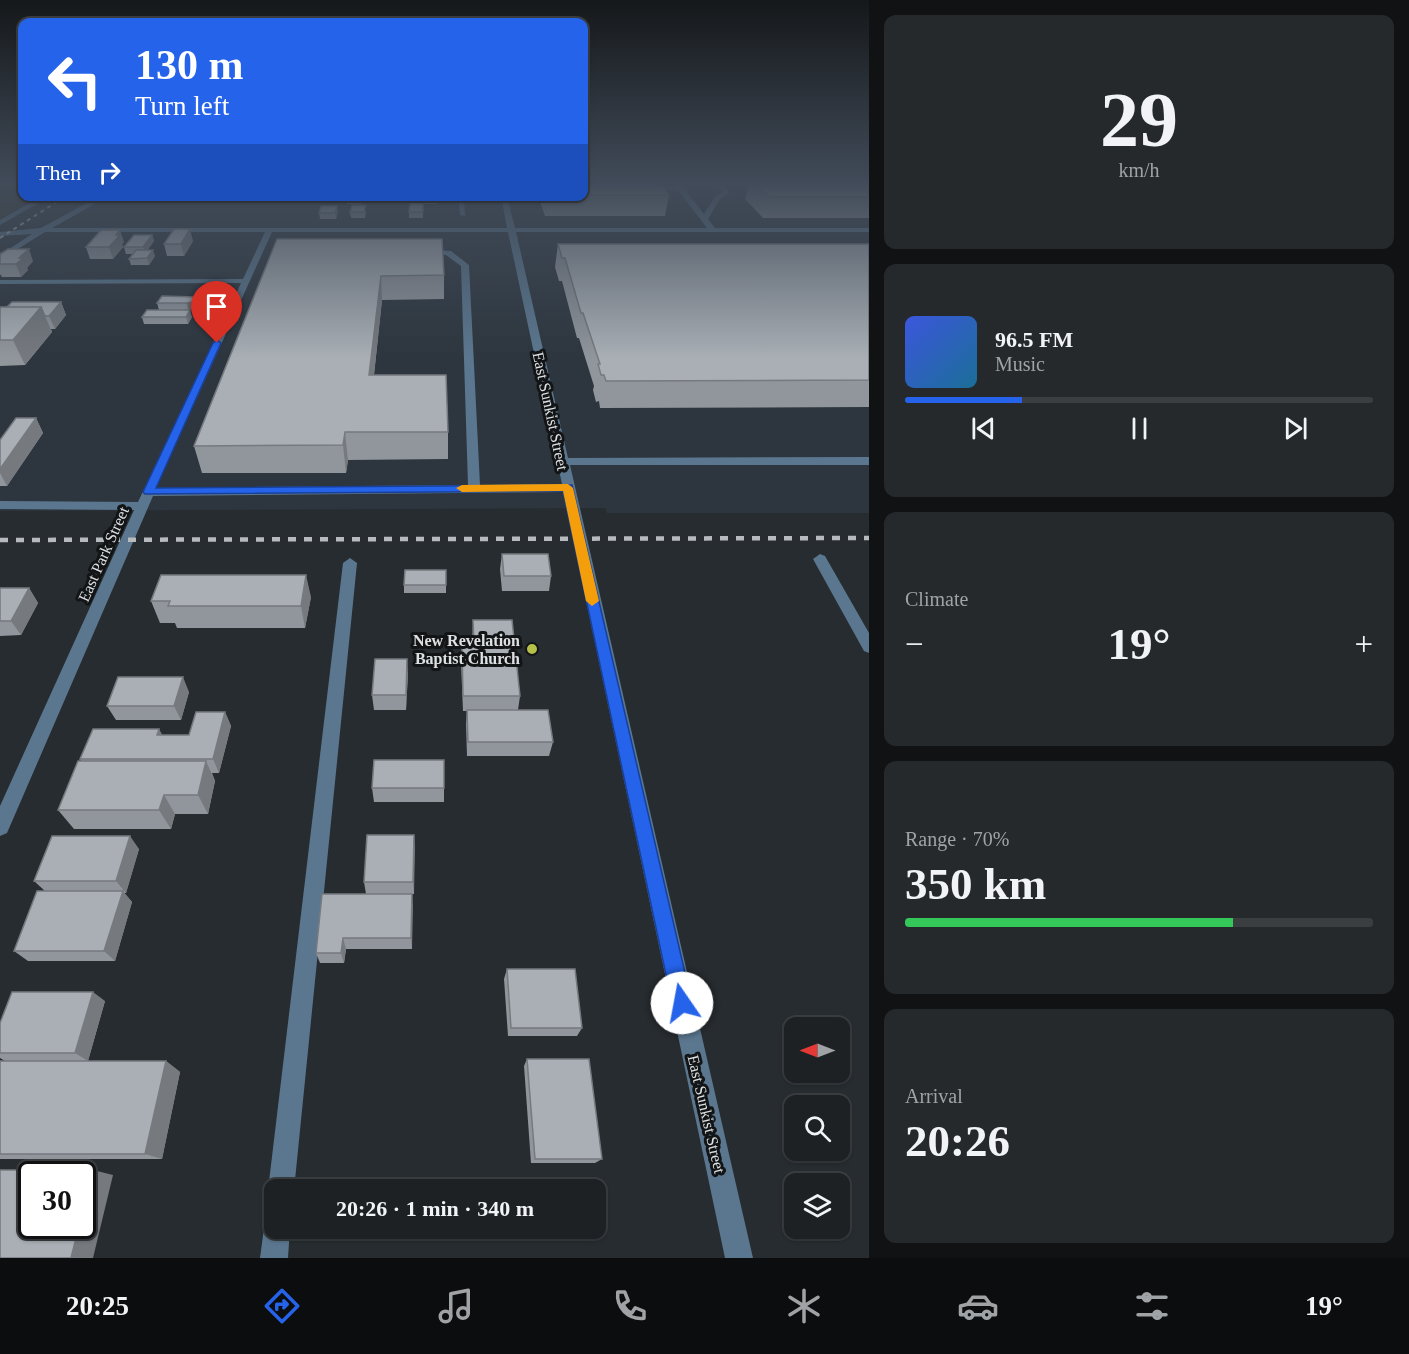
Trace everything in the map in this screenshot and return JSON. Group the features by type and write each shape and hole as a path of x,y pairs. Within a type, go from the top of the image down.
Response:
{"street":[{"path":"0,258 27,241"},
{"name":"East Park Street","path":"0,827 142,506 265,241"},
{"name":"East Sunkist Street","path":"514,241 739,1258"},
{"path":"414,252 448,253 465,265 474,488"},
{"path":"0,282 246,281"},
{"path":"562,462 869,461"},
{"path":"149,492 568,488"},
{"path":"0,505 142,506"},
{"path":"820,559 869,647"},
{"path":"282,1179 350,563"},
{"path":"274,1258 276,1239"}],"shaded area":[{"path":"0,241 869,241 869,513 607,513 605,508 0,511"}],"building":[{"path":"92,241 115,241 109,247 86,247"},
{"path":"129,241 148,241 143,247 124,247"},
{"path":"166,241 183,241 181,244 164,244"},
{"path":"276,241 442,241 444,275 381,276 369,375 446,375 448,432 345,432 343,445 194,446"},
{"path":"558,244 869,244 869,380 606,381 604,375 601,375 598,364 600,364 583,313 581,313 565,258 562,258"},
{"path":"8,249 29,249 16,264 0,264 0,254"},
{"path":"136,250 153,250 147,258 129,259"},
{"path":"162,296 195,297 193,302 187,303 157,303"},
{"path":"12,302 61,302 49,316 45,316 41,307 7,307"},
{"path":"0,307 41,307 13,340 0,340"},
{"path":"147,310 190,310 186,317 142,317"},
{"path":"16,418 36,418 0,469 0,440"},
{"path":"502,554 548,554 551,576 504,576"},
{"path":"405,570 446,570 446,585 404,585"},
{"path":"161,575 306,575 301,606 168,606 170,601 151,601"},
{"path":"0,588 29,588 11,621 0,621"},
{"path":"473,620 512,620 520,696 463,696 462,647 474,647"},
{"path":"375,659 407,659 406,695 372,695"},
{"path":"118,677 183,677 174,706 107,706"},
{"path":"467,710 548,710 553,742 468,742"},
{"path":"196,712 225,712 213,759 80,759 93,729 159,729 157,735 189,735"},
{"path":"374,760 444,760 444,788 372,788"},
{"path":"78,761 206,761 198,795 164,795 159,810 58,810"},
{"path":"367,835 414,835 413,882 364,882"},
{"path":"52,836 130,836 116,881 34,881"},
{"path":"37,891 123,891 104,951 14,951"},
{"path":"322,894 412,894 411,938 343,938 341,953 316,953"},
{"path":"507,969 575,969 582,1028 511,1028"},
{"path":"12,992 93,992 75,1053 0,1053 0,1023"},
{"path":"527,1059 589,1059 602,1159 535,1159"},
{"path":"0,1061 166,1061 145,1154 0,1154"},
{"path":"0,1170 18,1170 18,1239 76,1239 71,1258 0,1258"}],"railway":[{"path":"0,540 869,538"}],"slow traffic":[{"path":"462,488 568,488 592,601"}],"place":[{"name":"New Revelation Baptist Church","path":"532,649"}],"route":[{"path":"217,343 149,492 568,488 682,1003"}]}
